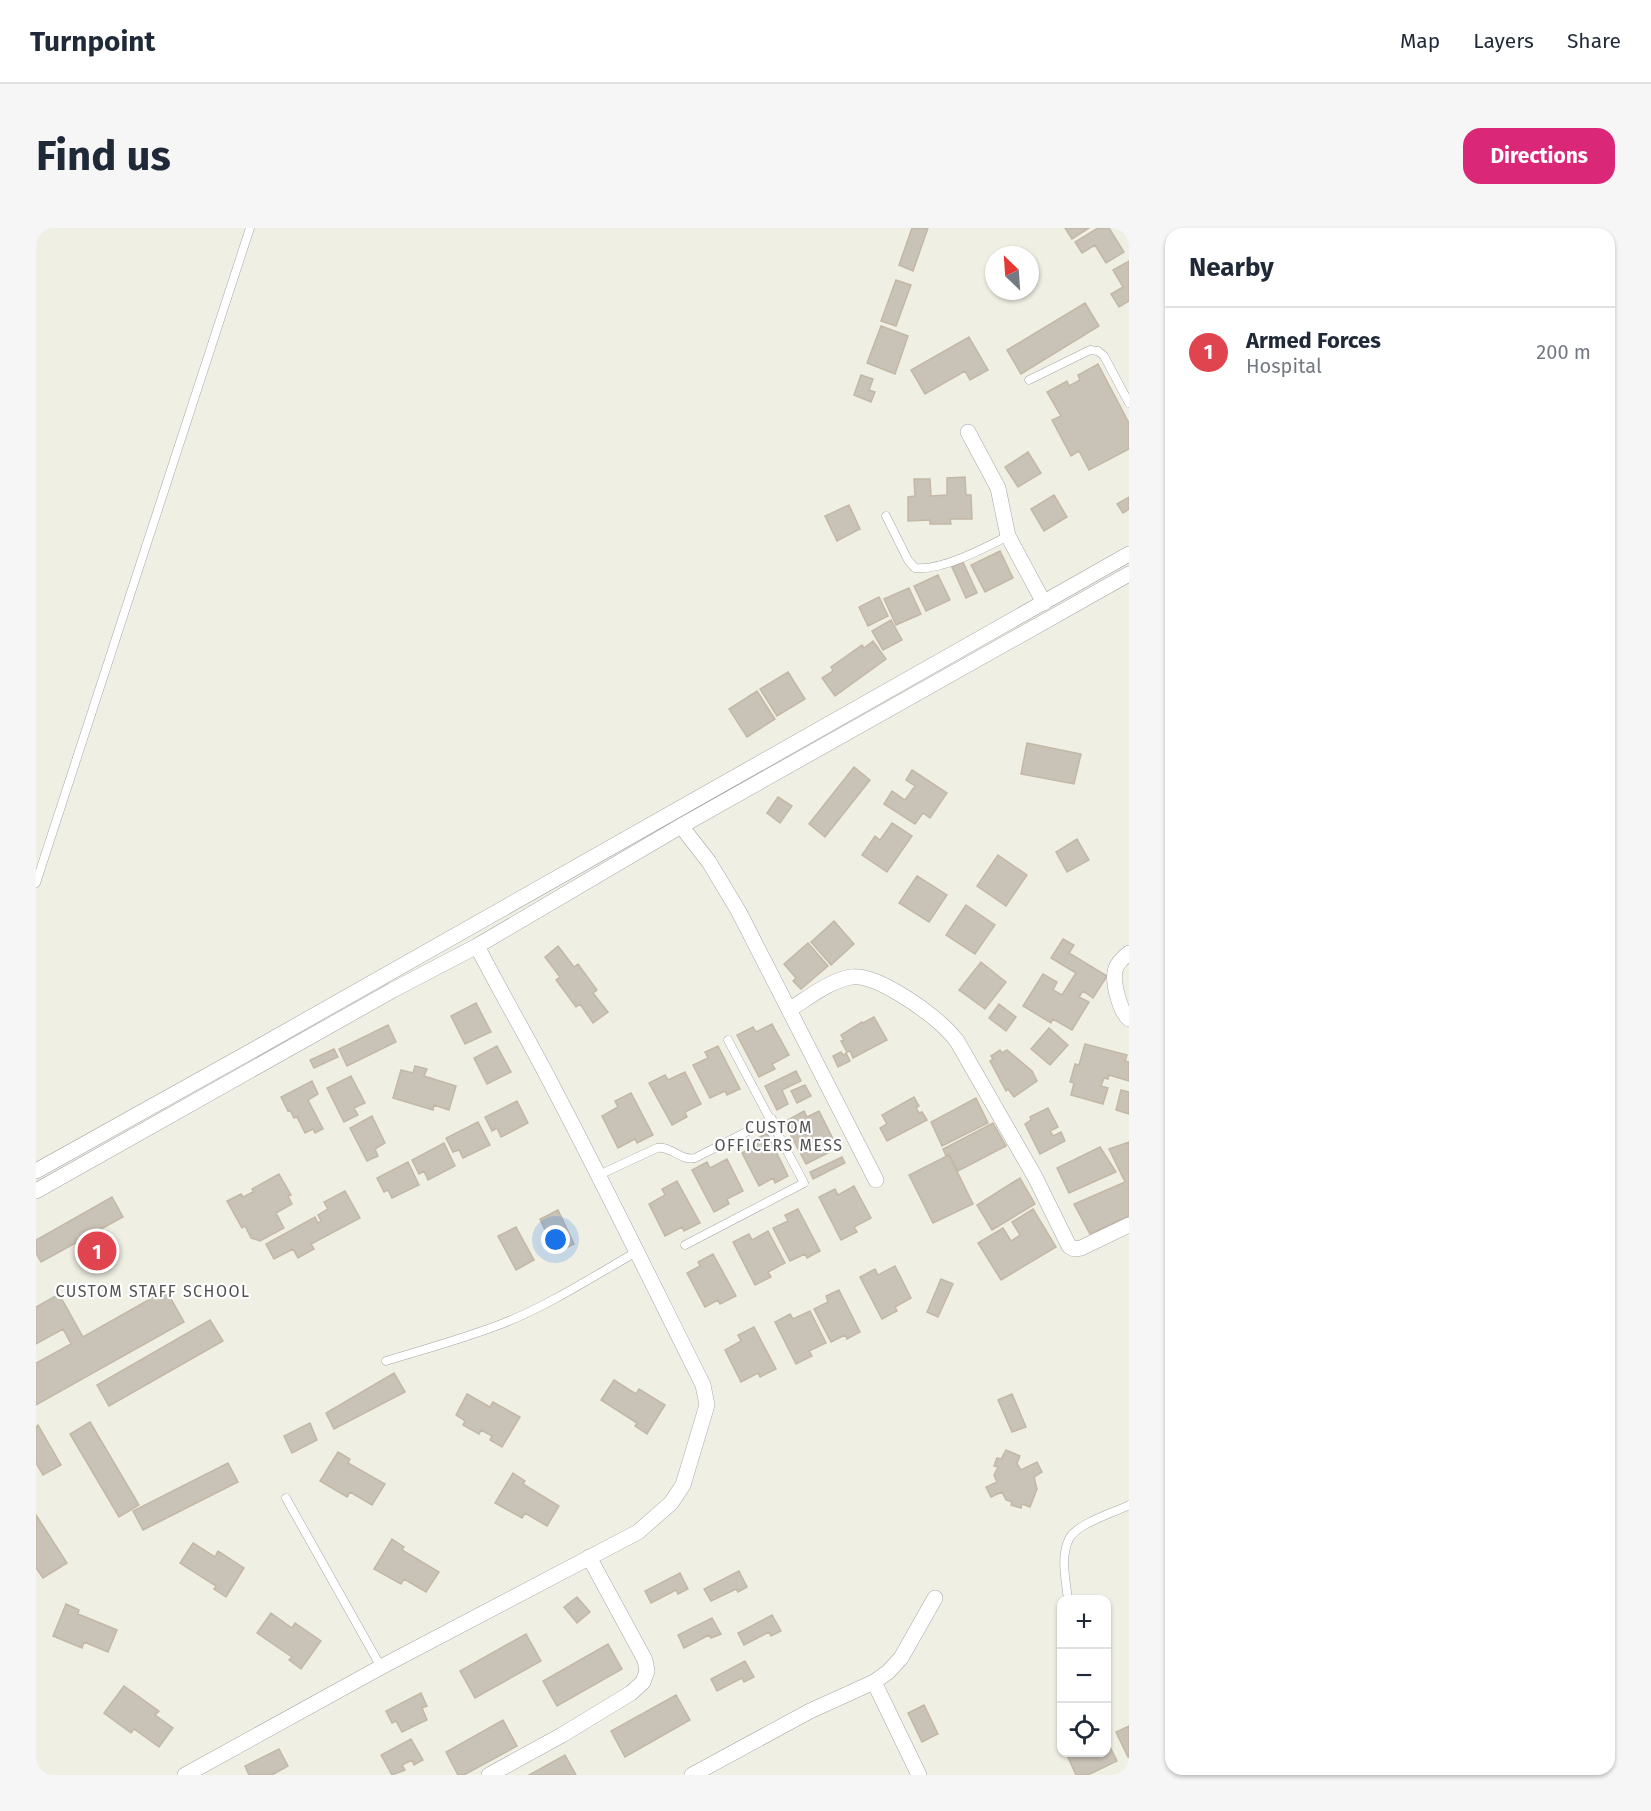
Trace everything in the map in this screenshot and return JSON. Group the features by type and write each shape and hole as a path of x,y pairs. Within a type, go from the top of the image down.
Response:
{"street":[{"path":"968,432 998,488 1008,536 1044,603"},
{"path":"36,1171 1129,554"},
{"path":"36,1191 393,990 477,946 681,826 1129,574"},
{"path":"940,662 949,677"},
{"path":"681,826 709,862 740,912 876,1180"},
{"path":"185,1775 381,1667 638,1532 660,1515 679,1494 683,1485 707,1405 703,1385 599,1175 477,946"},
{"path":"1129,953 1117,964 1114,972 1119,1001 1124,1016 1129,1019"},
{"path":"789,1010 839,980 854,977 866,978 882,984 913,1003 942,1024 957,1041 1035,1177 1069,1246 1081,1248 1129,1226"},
{"path":"489,1775 562,1735 631,1693 643,1682 647,1671 645,1660 589,1557"},
{"path":"692,1775 810,1711 874,1682 896,1666 935,1598"},
{"path":"874,1682 919,1775"}],"lane":[{"path":"36,883 250,228"},
{"path":"1029,380 1090,351 1098,351 1104,356 1129,404"},
{"path":"886,516 908,560 915,568 925,569 972,554 1008,536"},
{"path":"685,1245 804,1183 728,1040"},
{"path":"599,1175 657,1148 663,1147 684,1158 695,1158 772,1119"},
{"path":"386,1361 505,1323 561,1296 638,1251"},
{"path":"286,1498 381,1667"},
{"path":"1068,1595 1064,1560 1069,1539 1079,1528 1129,1505"}],"building":[{"path":"912,228 928,228 913,271 899,265"},
{"path":"1065,228 1089,228 1072,239"},
{"path":"1098,228 1109,228 1124,252 1106,263 1095,245 1082,253 1075,242"},
{"path":"1129,261 1129,301 1119,307 1111,294 1123,287 1113,270"},
{"path":"896,280 911,285 896,326 881,321"},
{"path":"1085,303 1099,326 1021,374 1007,350"},
{"path":"881,326 908,336 895,374 867,363"},
{"path":"969,337 988,370 970,380 965,371 925,394 911,370"},
{"path":"1098,364 1129,423 1129,449 1089,470 1079,451 1071,456 1052,420 1061,416 1047,392 1067,381 1069,386 1080,380 1078,375"},
{"path":"861,375 873,379 869,390 875,392 871,402 854,395"},
{"path":"1028,452 1041,473 1018,487 1005,467"},
{"path":"965,477 966,495 971,495 972,519 950,519 951,524 930,524 930,520 908,521 908,497 915,496 914,479 930,479 931,496 947,495 947,478"},
{"path":"1054,495 1067,517 1044,531 1031,509"},
{"path":"1129,497 1129,509 1123,513 1117,504"},
{"path":"849,505 860,529 837,541 825,516"},
{"path":"1000,551 1013,578 985,592 971,565"},
{"path":"963,562 977,593 966,598 952,567"},
{"path":"938,575 950,600 926,611 914,586"},
{"path":"909,588 921,614 896,625 884,599"},
{"path":"879,597 888,616 868,626 859,607"},
{"path":"891,620 902,640 883,650 872,631"},
{"path":"873,641 886,659 835,696 822,678 833,671 831,667 862,645 864,648"},
{"path":"788,672 805,699 777,716 760,689"},
{"path":"757,691 775,719 747,737 729,709"},
{"path":"1027,743 1081,754 1074,784 1021,774"},
{"path":"854,767 870,780 825,837 809,824"},
{"path":"912,770 947,793 930,818 923,813 915,824 884,804 892,791 905,800 915,786 906,780"},
{"path":"778,797 792,806 780,823 767,813"},
{"path":"892,823 912,836 887,872 862,855 875,836 880,840"},
{"path":"1077,839 1089,860 1067,872 1056,852"},
{"path":"998,855 1027,875 1006,906 977,886"},
{"path":"917,876 947,895 929,922 899,903"},
{"path":"966,905 995,925 975,954 946,935"},
{"path":"834,921 854,944 831,965 811,942"},
{"path":"1063,939 1074,945 1069,953 1107,976 1093,998 1083,991 1079,997 1089,1002 1072,1030 1053,1019 1051,1023 1023,1006 1043,974 1057,982 1053,990 1062,995 1076,973 1051,958"},
{"path":"808,943 828,966 801,989 793,981 796,978 784,964"},
{"path":"558,946 574,967 578,964 597,990 593,993 608,1012 593,1023 580,1004 576,1007 556,980 560,977 545,957"},
{"path":"981,962 1006,982 985,1009 959,990"},
{"path":"476,1003 491,1032 465,1044 451,1016"},
{"path":"999,1004 1016,1017 1006,1031 989,1018"},
{"path":"874,1017 887,1040 853,1058 841,1041 844,1040 841,1035"},
{"path":"772,1024 789,1055 772,1064 775,1069 759,1077 737,1035 753,1027 756,1032"},
{"path":"388,1025 396,1042 347,1066 339,1049"},
{"path":"1049,1028 1068,1045 1050,1065 1031,1049"},
{"path":"1085,1044 1127,1055 1125,1061 1129,1062 1129,1081 1109,1075 1108,1079 1104,1078 1101,1086 1108,1088 1103,1104 1071,1095 1074,1083 1070,1082 1075,1064 1079,1065"},
{"path":"497,1046 511,1072 487,1084 474,1058"},
{"path":"718,1046 740,1089 727,1095 725,1091 710,1098 693,1065 708,1058 705,1052"},
{"path":"334,1049 338,1057 314,1068 310,1060"},
{"path":"1000,1050 1002,1053 1007,1050 1032,1071 1037,1081 1014,1097 1008,1089 1006,1091 990,1061 993,1059 991,1056"},
{"path":"841,1052 843,1055 846,1053 850,1061 838,1067 833,1056"},
{"path":"415,1066 427,1069 424,1076 456,1086 449,1110 434,1105 433,1110 393,1098 401,1070 413,1073"},
{"path":"796,1071 801,1081 782,1090 788,1104 777,1110 765,1086"},
{"path":"685,1072 701,1104 685,1112 687,1117 672,1125 649,1083 665,1075 668,1080"},
{"path":"351,1076 365,1103 354,1108 358,1115 344,1122 327,1088"},
{"path":"312,1081 318,1094 308,1100 323,1129 315,1133 313,1129 305,1133 297,1117 294,1118 290,1110 288,1111 281,1097"},
{"path":"805,1085 811,1096 797,1103 791,1091"},
{"path":"1121,1090 1129,1092 1129,1114 1116,1110"},
{"path":"631,1093 653,1135 637,1143 635,1139 618,1148 602,1116 618,1107 615,1101"},
{"path":"914,1097 919,1106 916,1108 927,1120 887,1141 880,1128 887,1124 882,1115"},
{"path":"976,1098 988,1123 942,1146 931,1122"},
{"path":"517,1101 528,1123 501,1137 497,1128 492,1131 485,1117"},
{"path":"1048,1108 1058,1127 1050,1131 1053,1136 1061,1132 1065,1141 1040,1154 1025,1124 1031,1120 1030,1117"},
{"path":"804,1111 807,1117 819,1111 835,1143 825,1148 828,1153 806,1164 784,1122"},
{"path":"372,1116 385,1143 375,1149 378,1156 367,1161 350,1128"},
{"path":"478,1122 490,1145 463,1158 459,1150 453,1152 446,1138"},
{"path":"993,1123 1006,1146 958,1171 949,1154 946,1156 943,1149"},
{"path":"767,1133 788,1176 775,1183 773,1178 759,1186 742,1153 756,1145 754,1140"},
{"path":"1129,1142 1129,1216 1090,1234 1074,1204 1125,1182 1109,1149"},
{"path":"444,1143 455,1166 428,1180 424,1171 419,1174 412,1160"},
{"path":"1100,1147 1116,1172 1069,1193 1057,1168"},
{"path":"949,1155 973,1204 933,1223 909,1175"},
{"path":"842,1157 845,1163 813,1179 810,1172"},
{"path":"727,1159 743,1191 727,1199 729,1204 714,1212 692,1170 707,1162 710,1168"},
{"path":"408,1162 419,1185 392,1198 388,1190 384,1192 377,1178"},
{"path":"279,1174 291,1195 288,1196 292,1204 276,1213 284,1228 260,1241 251,1238 245,1226 242,1228 227,1201 241,1194 243,1197 253,1192 252,1189"},
{"path":"1020,1178 1035,1204 992,1230 977,1205"},
{"path":"677,1181 700,1223 684,1231 682,1227 665,1236 649,1204 665,1195 662,1189"},
{"path":"854,1186 871,1218 854,1227 857,1232 841,1240 819,1197 835,1189 838,1195"},
{"path":"345,1191 360,1218 311,1244 314,1249 298,1258 293,1249 274,1259 266,1244 315,1217 318,1223 321,1221 318,1215 328,1209 324,1202"},
{"path":"112,1197 123,1217 41,1262 36,1253 36,1240"},
{"path":"798,1209 820,1251 807,1258 805,1254 790,1261 773,1228 788,1221 785,1215"},
{"path":"1033,1209 1056,1247 1001,1280 978,1243 1003,1228 1011,1241 1020,1235 1012,1222"},
{"path":"558,1210 574,1244 556,1253 540,1219"},
{"path":"516,1227 534,1260 516,1270 498,1236"},
{"path":"768,1231 785,1263 768,1272 771,1277 755,1285 733,1242 749,1234 752,1240"},
{"path":"713,1254 736,1296 720,1304 718,1300 705,1307 687,1273 700,1266 698,1262"},
{"path":"895,1266 911,1298 895,1307 897,1311 882,1319 860,1277 875,1269 878,1275"},
{"path":"941,1279 953,1284 938,1317 927,1312"},
{"path":"166,1290 184,1322 36,1405 36,1363 71,1344 63,1329 36,1344 36,1307 59,1294 83,1337"},
{"path":"839,1290 860,1332 847,1339 845,1335 831,1342 814,1309 828,1302 826,1296"},
{"path":"810,1311 826,1343 809,1351 812,1356 796,1364 775,1322 790,1314 793,1319"},
{"path":"210,1320 223,1341 109,1406 97,1385"},
{"path":"754,1327 776,1369 760,1377 758,1373 741,1382 725,1350 741,1341 738,1335"},
{"path":"394,1373 405,1392 334,1429 326,1413"},
{"path":"614,1380 636,1394 639,1389 665,1405 647,1434 635,1426 637,1423 601,1400"},
{"path":"467,1394 490,1407 493,1402 520,1417 502,1447 490,1440 492,1436 481,1430 479,1434 463,1425 465,1421 456,1415"},
{"path":"1012,1394 1026,1427 1012,1432 998,1400"},
{"path":"90,1422 139,1505 119,1517 70,1434"},
{"path":"310,1423 317,1440 292,1453 284,1436"},
{"path":"38,1425 61,1465 43,1475 36,1463 36,1427"},
{"path":"1006,1450 1020,1456 1017,1463 1021,1470 1037,1462 1042,1472 1034,1477 1037,1489 1030,1507 1022,1504 1021,1508 1011,1505 1012,1502 1006,1500 1002,1492 991,1497 986,1487 997,1482 994,1475 998,1467 994,1466 997,1458 1001,1459"},
{"path":"338,1452 350,1459 348,1463 385,1484 372,1505 350,1492 347,1497 320,1481"},
{"path":"228,1463 238,1482 143,1530 133,1511"},
{"path":"513,1473 525,1481 523,1484 559,1506 547,1526 525,1513 522,1518 495,1503"},
{"path":"36,1515 67,1563 43,1578 36,1568"},
{"path":"392,1539 404,1547 402,1550 439,1572 426,1592 404,1579 401,1584 374,1569"},
{"path":"193,1543 215,1557 218,1551 244,1568 226,1597 214,1589 216,1586 180,1563"},
{"path":"739,1571 747,1587 738,1592 736,1589 711,1601 704,1589"},
{"path":"680,1573 688,1589 678,1594 676,1590 651,1603 645,1591"},
{"path":"577,1597 590,1612 577,1623 564,1607"},
{"path":"66,1604 79,1610 78,1614 117,1630 108,1652 84,1642 82,1648 53,1636"},
{"path":"271,1613 292,1628 295,1623 321,1641 301,1669 289,1660 292,1657 257,1633"},
{"path":"772,1615 781,1631 771,1636 769,1632 744,1645 738,1633"},
{"path":"712,1618 721,1634 711,1638 709,1635 684,1648 678,1635"},
{"path":"526,1634 541,1661 475,1698 460,1671"},
{"path":"608,1644 622,1669 557,1706 543,1681"},
{"path":"745,1661 754,1677 744,1682 742,1678 717,1691 711,1679"},
{"path":"124,1686 159,1711 155,1715 173,1728 159,1747 134,1729 131,1733 104,1713"},
{"path":"421,1693 427,1706 422,1708 427,1720 402,1732 396,1721 392,1723 386,1711"},
{"path":"676,1695 690,1720 625,1757 611,1731"},
{"path":"924,1705 938,1734 922,1742 908,1713"},
{"path":"503,1720 517,1746 464,1775 458,1775 446,1752"},
{"path":"1129,1726 1129,1757 1128,1757 1116,1732"},
{"path":"411,1739 423,1760 414,1765 412,1760 402,1765 405,1770 392,1775 381,1755"},
{"path":"279,1749 288,1766 272,1775 249,1775 245,1766"},
{"path":"1111,1749 1117,1761 1088,1775 1076,1775 1068,1757 1111,1757"},
{"path":"565,1755 576,1775 529,1775"}],"place":[{"name":"Armed Forces","path":"97,1251"}],"district":[{"name":"CUSTOM OFFICERS MESS","path":"779,1136"},
{"name":"CUSTOM STAFF SCHOOL","path":"153,1291"}]}
